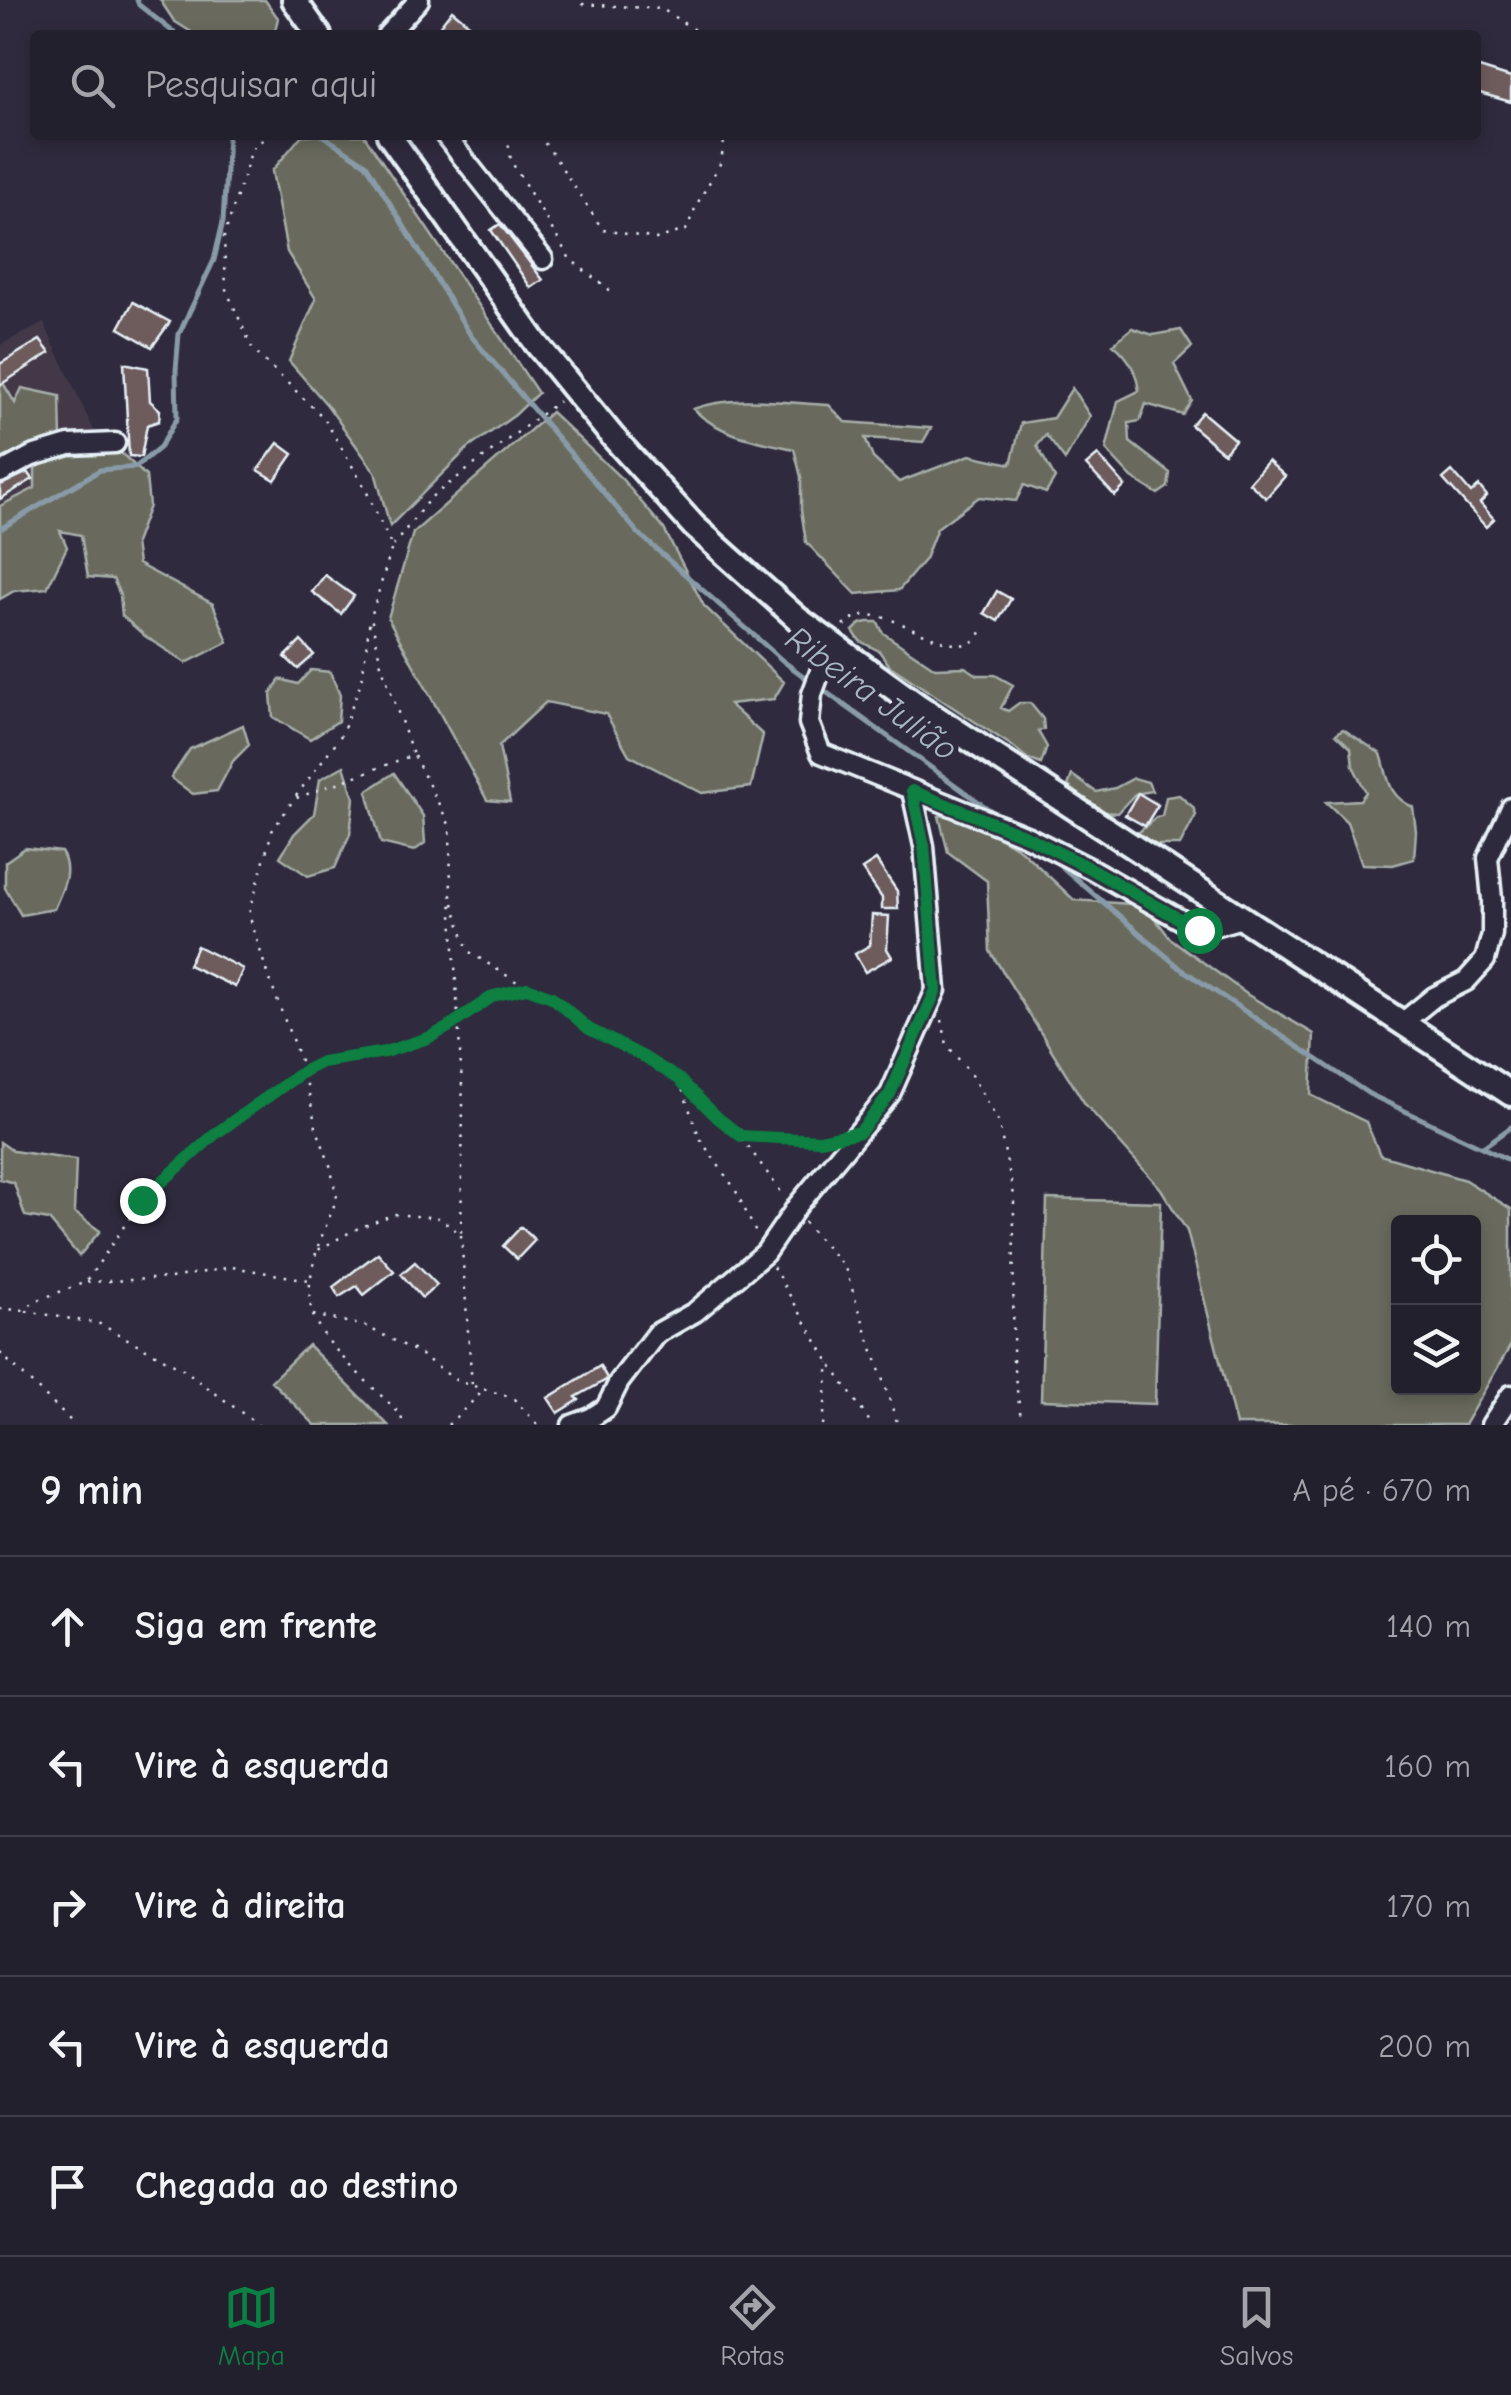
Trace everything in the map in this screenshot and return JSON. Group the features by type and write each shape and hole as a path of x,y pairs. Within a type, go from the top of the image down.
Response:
{"main road":[{"path":"294,0 315,30"},
{"path":"393,140 536,342 612,436 694,526 798,620 933,715 1511,1094"}],"street":[{"path":"392,30 419,0"},
{"path":"449,140 542,258"},
{"path":"0,473 32,456 69,444 115,443"},
{"path":"830,642 812,694 809,723 821,753 1026,836 1199,930 1242,918"},
{"path":"572,1425 606,1408 619,1382 656,1334 695,1312 765,1253 794,1210 890,1094 936,990 924,846 912,791"},
{"path":"1402,1022 1434,996 1466,981 1485,960 1492,934 1488,858 1511,808"},
{"path":"1490,1425 1511,1395"}],"path":[{"path":"582,4 662,9 694,30"},
{"path":"262,140 252,149 224,237 226,288 253,350 324,418 364,486 392,547"},
{"path":"508,140 510,160 570,259 613,294"},
{"path":"542,140 602,230 656,239 686,230 696,204 721,162 724,140"},
{"path":"403,1425 401,1415 331,1343 313,1315 309,1280 316,1251 338,1198 304,1071 249,914 272,832 342,734 362,678 370,617 392,547 430,498 574,389"},
{"path":"830,642 850,620 870,616 902,623 941,641 966,644 978,638 984,628"},
{"path":"370,617 381,664 413,755 450,826 462,1103 461,1234 472,1386"},
{"path":"294,800 413,755"},
{"path":"451,897 468,952 527,988 552,997 589,1029 679,1079 741,1136 794,1210 845,1268 898,1425"},
{"path":"86,1282 142,1200 215,1134 304,1071 322,1062 385,1052 428,1038 493,996 527,988"},
{"path":"936,990 947,1045 970,1073 998,1121 1014,1195 1013,1363 1022,1425"},
{"path":"741,1136 820,1140 860,1132"},
{"path":"316,1251 394,1214 440,1218 461,1234"},
{"path":"22,1310 86,1282 172,1278 232,1267 309,1280"},
{"path":"0,1309 100,1324 183,1369 258,1425"},
{"path":"313,1315 364,1326 417,1352 457,1381 513,1398 538,1425"},
{"path":"0,1353 76,1425"},
{"path":"823,1425 829,1362"},
{"path":"448,1425 485,1390"}],"shaded area":[{"path":"44,323 105,454 0,517 0,345"}],"green space":[{"path":"160,0 265,0 278,18 275,30 188,30 174,21"},
{"path":"298,140 367,140 538,393 515,415 467,449 390,526 375,472 327,405 289,361 316,299 287,252 272,171"},
{"path":"1132,328 1153,335 1181,330 1192,347 1174,364 1192,401 1183,415 1146,404 1140,421 1129,423 1130,442 1170,473 1168,487 1158,494 1132,478 1106,450 1118,401 1139,391 1131,364 1113,344"},
{"path":"3,383 15,403 22,388 60,396 61,441 0,459"},
{"path":"1072,388 1090,416 1065,460 1046,435 1037,446 1055,478 1046,493 1024,485 1016,501 979,497 937,528 925,559 899,590 856,594 806,542 801,477 794,449 715,426 693,409 743,401 829,405 845,422 931,428 923,442 865,438 873,458 899,482 970,455 1011,464 1021,423 1053,418"},
{"path":"551,412 622,479 664,529 704,606 784,682 774,699 729,704 763,735 751,787 702,793 629,755 606,714 546,702 499,746 510,802 487,800 388,618 413,533"},
{"path":"119,451 146,476 149,506 135,543 138,564 213,604 228,642 186,663 122,616 120,595 113,579 88,577 81,535 60,531 67,547 47,588 14,591 0,599 0,506 35,488 35,464 57,456"},
{"path":"868,622 878,622 883,633 935,668 965,667 978,675 995,675 1013,685 1001,708 1008,711 1019,703 1030,703 1043,719 1044,729 1038,731 1047,747 1041,764 890,666 879,651 860,641 853,631"},
{"path":"311,670 330,672 340,695 338,721 310,739 273,717 271,694 280,679 298,684"},
{"path":"243,725 249,745 233,761 217,791 193,794 171,778 190,749"},
{"path":"1343,729 1381,754 1394,792 1413,807 1414,859 1393,865 1362,864 1347,822 1326,802 1360,800 1366,792 1353,766 1351,748 1336,734"},
{"path":"344,766 354,798 350,834 335,868 308,876 280,857 294,834 314,814 320,779"},
{"path":"394,773 423,816 425,843 414,851 381,843 367,791"},
{"path":"1072,775 1096,792 1134,778 1148,782 1152,791 1135,794 1117,813 1104,812 1068,786"},
{"path":"1179,795 1196,815 1180,845 1153,845 1138,833 1162,816 1166,797"},
{"path":"960,814 1021,850 1074,900 1145,905 1170,938 1248,995 1314,1034 1311,1095 1366,1122 1380,1155 1465,1180 1511,1209 1511,1345 1464,1425 1236,1425 1187,1231 1161,1189 1085,1104 990,951 987,881 948,852 939,816"},
{"path":"25,848 61,852 65,880 54,909 21,915 5,888 5,862"},
{"path":"0,1142 13,1151 76,1160 74,1212 100,1231 79,1256 49,1220 25,1216 14,1183 0,1179"},
{"path":"1047,1199 1161,1202 1155,1404 1041,1400"},
{"path":"308,1345 388,1425 315,1425 271,1381"}],"building":[{"path":"452,10 469,24 464,30 438,28"},
{"path":"1481,69 1511,78 1511,102 1481,93"},
{"path":"500,224 543,280 531,288 491,230"},
{"path":"133,302 170,322 152,347 119,328"},
{"path":"40,340 50,353 0,385 0,364"},
{"path":"124,363 148,368 150,401 160,410 159,421 147,425 141,457 129,456"},
{"path":"1202,412 1235,440 1224,453 1191,425"},
{"path":"278,443 293,454 275,480 258,470"},
{"path":"1098,455 1125,486 1115,496 1086,465"},
{"path":"1268,461 1285,476 1266,498 1249,483"},
{"path":"1452,471 1471,493 1479,486 1487,496 1480,503 1494,519 1486,527 1443,479"},
{"path":"28,472 33,479 0,499 0,485"},
{"path":"325,575 354,596 341,614 312,592"},
{"path":"997,591 1011,599 998,621 984,613"},
{"path":"301,641 314,655 298,669 285,657"},
{"path":"1138,793 1158,805 1145,826 1125,815"},
{"path":"876,860 897,891 898,909 882,909 882,898 862,869"},
{"path":"872,915 889,916 887,949 892,957 865,972 855,954 870,945"},
{"path":"197,946 243,969 235,987 188,965"},
{"path":"521,1227 535,1240 517,1259 503,1246"},
{"path":"378,1253 394,1271 364,1295 357,1286 339,1297 333,1287"},
{"path":"415,1262 437,1285 422,1298 401,1274"},
{"path":"600,1366 606,1380 558,1413 548,1398"}],"waterway":[{"name":"Ribeira Julião","path":"137,0 171,30"},
{"path":"0,529 100,470 136,467 160,447 177,418 179,334 214,260 223,222 228,140"},
{"name":"Ribeira Julião","path":"330,140 366,164 471,336 638,533 810,681"},
{"name":"Ribeira Julião","path":"819,687 1001,818"},
{"name":"Ribeira Julião","path":"1053,859 1180,968 1369,1094 1511,1161"},
{"path":"1483,1147 1511,1127"}],"route":[{"path":"142,1200 215,1134 304,1071 322,1062 385,1052 428,1038 493,996 527,988 552,997 589,1029 679,1079 741,1136 820,1140 860,1132 890,1094 936,990 924,846 912,791 1026,836 1199,930"}]}
